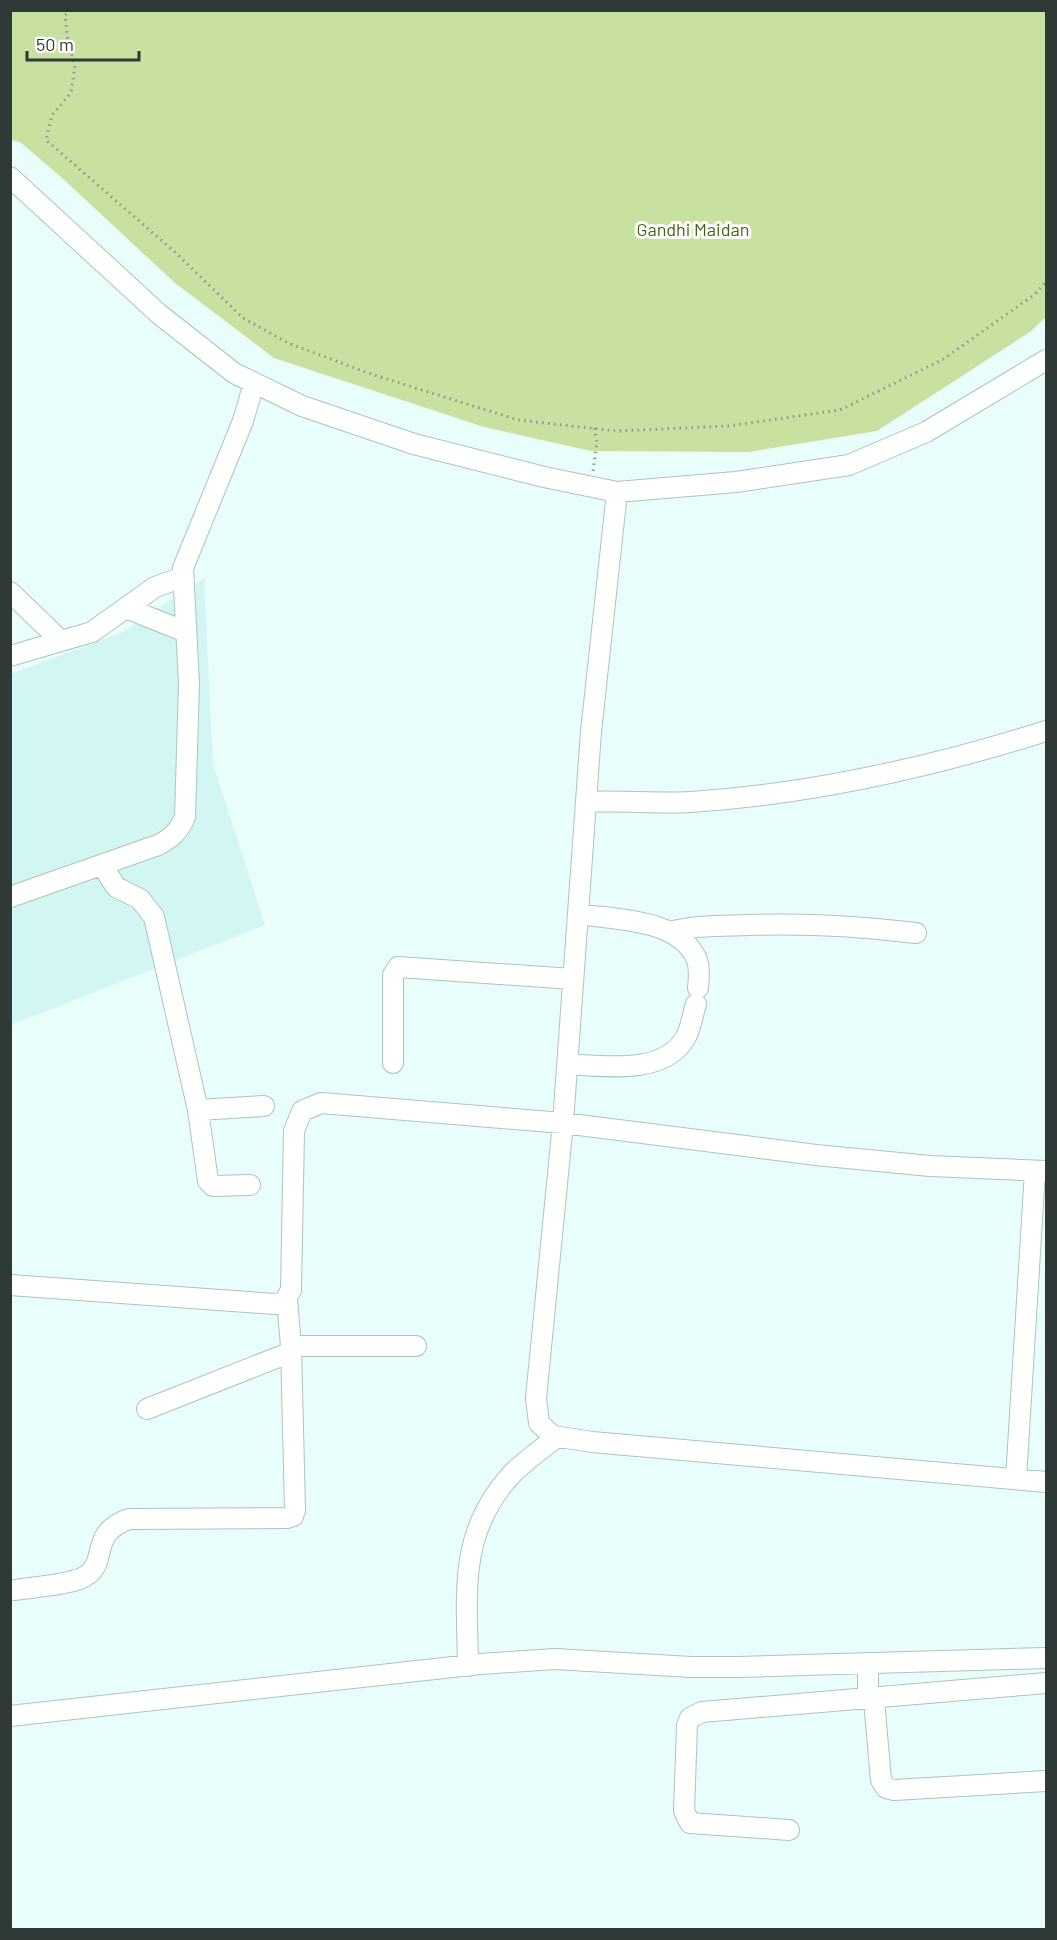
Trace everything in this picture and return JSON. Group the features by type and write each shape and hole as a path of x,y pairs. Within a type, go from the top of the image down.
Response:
{"street":[{"path":"10,177 159,314 234,373 333,418 414,444 475,461 617,492 736,482 849,465 926,432 1047,360"},
{"path":"10,897 168,840 180,827 185,817 189,684 183,577 187,553 243,421 254,383"},
{"path":"617,492 586,802 567,1064 536,1398 539,1423 544,1430 557,1437 1047,1482"},
{"path":"10,656 92,632 155,587 183,577"},
{"path":"10,592 61,641"},
{"path":"126,609 186,632"},
{"path":"586,802 617,800 689,802 783,793 962,758 1047,731"},
{"path":"102,865 116,887 140,899 154,917 198,1110 210,1183 213,1186 249,1185"},
{"path":"567,1064 624,1067 653,1062 682,1042 687,1035 697,996 697,960 682,940 655,926 578,914"},
{"path":"670,932 698,926 808,923 844,924 916,933"},
{"path":"393,1064 393,975 398,967 573,979"},
{"path":"15,1590 85,1577 93,1569 106,1533 118,1523 129,1519 287,1518 293,1515 295,1509 291,1349 287,1300 291,1290 294,1131 297,1118 311,1105 336,1102 562,1123 816,1155 930,1166 1041,1171 1016,1479"},
{"path":"198,1110 264,1106"},
{"path":"10,1285 275,1304 287,1300"},
{"path":"147,1409 291,1349 416,1346"},
{"path":"468,1666 467,1566 473,1542 496,1493 513,1473 557,1437"},
{"path":"10,1716 468,1666 555,1659 691,1667 1047,1658"},
{"path":"868,1663 881,1780 886,1788 894,1790 1047,1781"},
{"path":"789,1830 690,1823 684,1811 688,1721 702,1712 871,1700 1047,1683"}],"path":[{"path":"70,10 65,15 68,42 75,66 70,93 52,115 46,140 176,253 243,318 288,343 368,373 507,417 617,431 728,426 840,410 942,360 1034,295 1047,282"},
{"path":"591,486 597,442 594,428"}],"shaded area":[{"path":"204,578 213,764 265,925 11,1025 11,674 123,632"}],"green space":[{"name":"Gandhi Maidan","path":"11,10 1046,11 1046,317 1030,332 877,431 748,452 591,451 484,427 274,358 175,283 61,177 20,142 11,140"}]}
